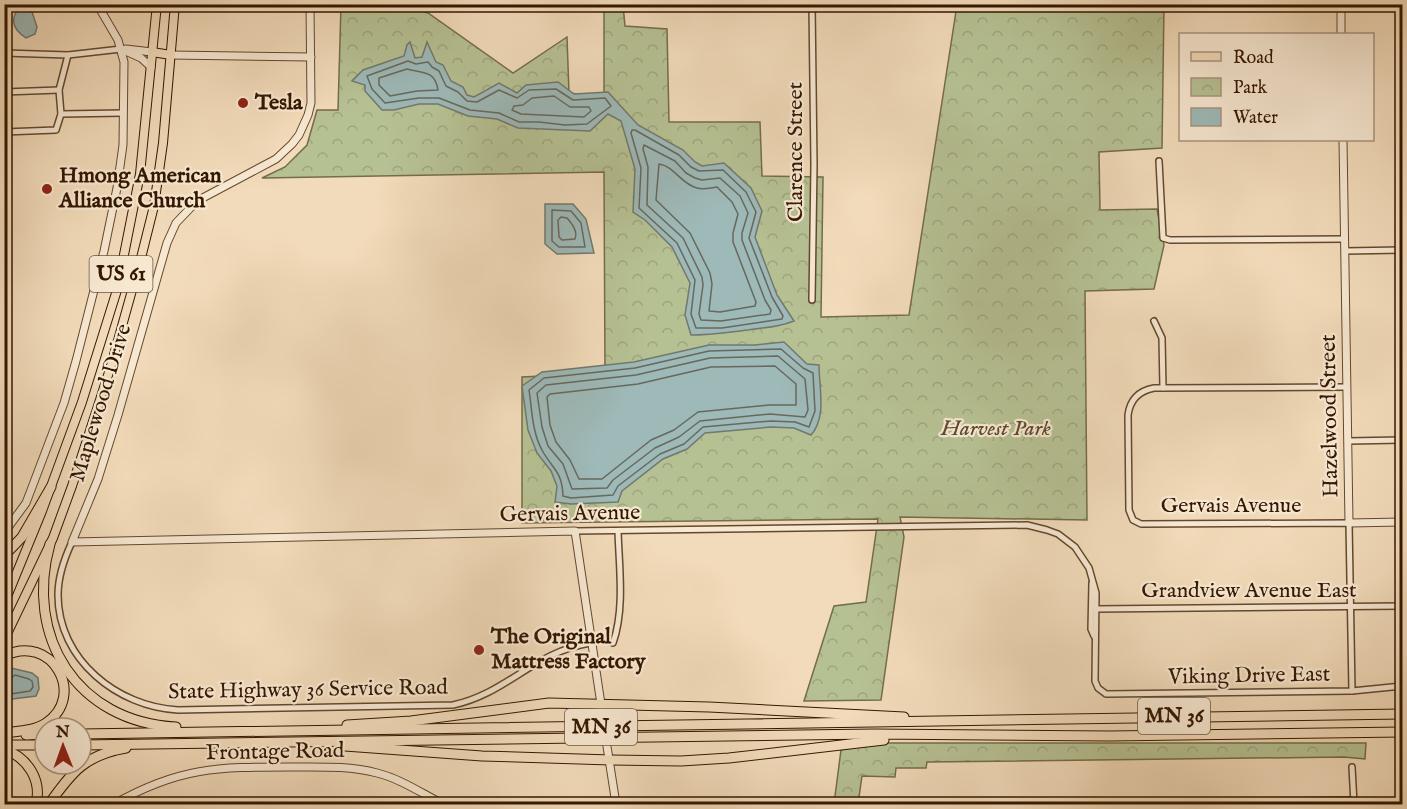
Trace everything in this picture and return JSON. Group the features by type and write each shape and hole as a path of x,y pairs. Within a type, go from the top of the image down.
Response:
{"highway":[{"path":"4,556 22,537 51,487"},
{"path":"50,544 43,576 42,605 45,620 61,661 86,692 116,713 150,725 241,732"},
{"path":"4,656 25,650 46,657 61,675 64,691 57,713 45,724 4,734"},
{"path":"256,732 411,721 535,705 600,703 946,721"},
{"name":"MN 36","path":"93,734 1402,714"},
{"name":"MN 36","path":"93,745 839,734 1110,736 1402,732"},
{"path":"4,734 33,734"},
{"path":"306,742 373,749 704,760 882,740 983,735"},
{"path":"49,804 80,765 100,754 173,743"},
{"path":"4,747 33,746"},
{"path":"4,747 25,761 34,775 38,790 36,804"}],"main road":[{"name":"US 61","path":"4,604 51,487 95,365 126,251 143,154 157,4"},
{"name":"US 61","path":"4,640 50,544 92,428 141,258 154,206 163,143 175,4"},
{"path":"152,52 171,55"}],"street":[{"path":"4,533 19,515 32,490 61,411 111,221 121,157 125,73 121,49 97,4"},
{"name":"Maplewood Drive","path":"72,542 98,479 116,423 171,233 182,214 197,201 276,159 292,144 304,125 311,103 310,4"},
{"name":"Clarence Street","path":"812,4 814,165 812,300"},
{"path":"1341,4 1341,33"},
{"path":"172,42 180,52 188,56"},
{"path":"121,49 141,58 151,67"},
{"path":"4,53 68,55 121,49 152,52"},
{"path":"4,132 56,130 61,114 59,90 68,55"},
{"path":"171,55 310,57"},
{"path":"4,92 59,90"},
{"path":"61,114 123,113"},
{"name":"Hazelwood Street","path":"1343,141 1352,691"},
{"path":"1159,161 1163,238 1170,240 1345,239"},
{"path":"1345,251 1402,250"},
{"path":"1154,321 1162,339 1163,388 1347,387"},
{"name":"Gervais Avenue","path":"1163,388 1140,393 1128,409 1129,510 1133,520 1141,524 1402,522"},
{"path":"1348,441 1402,440"},
{"name":"Gervais Avenue","path":"72,542 575,531 1027,525 1047,530 1066,540 1082,556 1089,568 1092,581"},
{"path":"575,531 590,643 616,804"},
{"path":"613,643 617,633 619,598 618,531"},
{"name":"State Highway 36 Service Road","path":"72,542 61,572 58,594 60,615 68,637 90,670 108,687 125,698 156,708 178,710 453,705 478,699 551,654 575,645 590,643"},
{"path":"1092,581 1096,593 1095,637"},
{"path":"1092,581 1091,629 1095,637"},
{"name":"Grandview Avenue East","path":"1096,609 1402,606"},
{"name":"Viking Drive East","path":"1095,637 1095,681 1098,688 1106,694 1352,691 1402,686"},
{"name":"Frontage Road","path":"114,804 165,779 196,771 232,767 336,767 365,770 394,779 438,803"},
{"path":"1129,804 1354,802 1352,767"}],"green space":[{"name":"Harvest Park","path":"341,5 404,5 428,13 513,73 567,37 569,93 604,97 604,5 623,5 625,26 667,29 669,122 760,122 762,176 823,177 821,317 909,315 957,5 1164,5 1162,148 1099,152 1100,210 1157,209 1164,245 1154,289 1085,291 1087,520 900,517 904,537 881,700 804,701 834,606 866,602 878,519 522,523 522,377 605,373 604,172 262,178 285,167 307,145 317,110 338,110"},
{"path":"878,743 1366,743 1365,759 1344,757 927,762 926,768 896,768 895,777 862,776 858,804 834,804 841,750"}],"water":[{"path":"21,5 30,6 37,27 35,34 26,38 17,30 14,23 15,14"},
{"path":"410,42 415,58 422,57 427,42 436,62 443,65 451,81 463,87 467,95 474,97 499,83 517,93 526,85 558,82 574,94 608,92 638,125 683,150 695,162 702,166 724,163 751,188 762,211 755,237 777,295 794,321 771,327 691,335 685,315 690,283 672,247 645,220 633,212 635,169 621,121 608,114 590,131 518,128 497,119 468,116 438,104 419,104 394,110 382,110 365,91 365,85 352,81 363,70 404,56"},
{"path":"545,204 573,204 586,219 594,253 557,254 545,244"},
{"path":"784,342 807,364 819,365 821,411 816,428 811,435 794,428 771,427 705,433 687,449 663,459 622,491 618,502 571,504 555,502 557,486 551,471 537,453 528,430 522,386 542,372 634,362 709,345 755,345"},
{"path":"11,668 32,673 38,678 39,689 36,696 5,700 5,678"}],"place":[{"name":"Tesla","path":"243,103"},
{"name":"Hmong American Alliance Church","path":"47,189"},
{"name":"The Original Mattress Factory","path":"479,650"}]}
